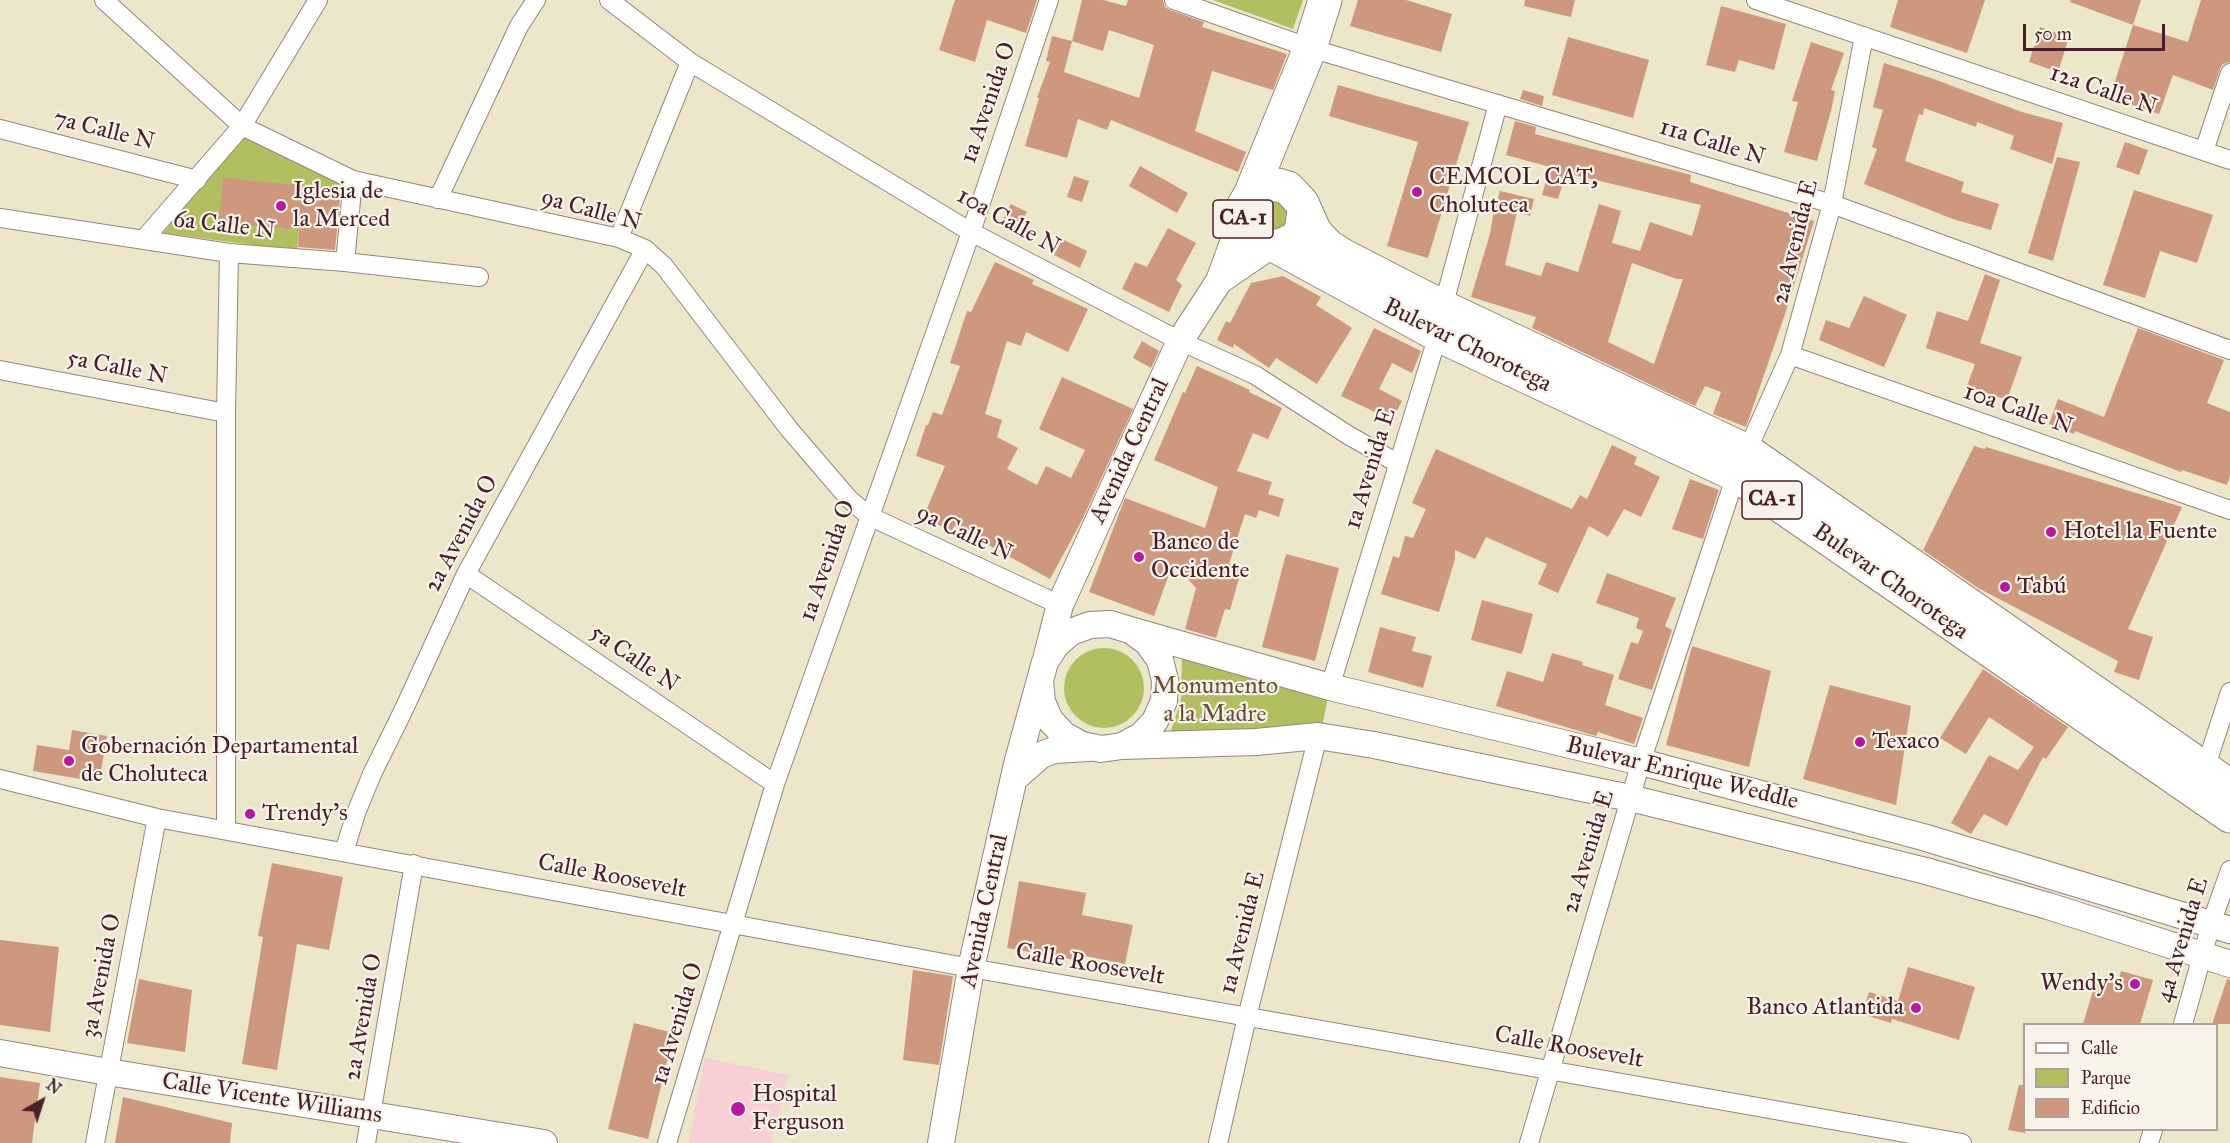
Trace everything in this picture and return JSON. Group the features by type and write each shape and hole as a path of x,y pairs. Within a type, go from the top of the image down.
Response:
{"highway":[{"name":"CA-1","path":"1304,60 1283,141 1284,168 1296,200 1301,231 1294,239 1273,246 1259,243 1250,236 1245,227 1246,205 1304,60 1325,0"},
{"name":"CA-1","path":"1246,205 1268,185 1278,185 1296,200"},
{"name":"Bulevar Chorotega","path":"1296,200 1315,232 1328,246 1440,321"},
{"name":"Bulevar Chorotega","path":"1273,246 1440,321 1741,463 2218,778"},
{"name":"Bulevar Chorotega","path":"1741,463 2230,816"}],"street":[{"name":"9a Calle N","path":"104,0 242,126 353,180 619,238 645,249 664,266 789,429 849,499 869,516 1059,605"},
{"path":"144,239 242,126 318,0"},
{"path":"438,199 519,26 536,0"},
{"name":"10a Calle N","path":"609,0 690,62 971,232 1180,341 1255,375 1397,464"},
{"name":"1a Avenida O","path":"667,1143 775,784 971,232 1049,0"},
{"name":"11a Calle N","path":"1174,0 1304,60 1498,104 1832,204 2230,350"},
{"name":"12a Calle N","path":"1756,0 2230,160"},
{"name":"2a Avenida E","path":"1529,1143 1641,762 1741,463 1790,355 1832,204 1864,36"},
{"path":"619,238 690,62"},
{"path":"2204,151 2230,73"},
{"name":"1a Avenida E","path":"1330,687 1440,321 1498,104"},
{"name":"7a Calle N","path":"0,129 196,180"},
{"path":"345,262 353,180"},
{"name":"Avenida Central","path":"941,1143 971,968 1015,778 1059,605 1180,341 1219,281 1246,205"},
{"name":"6a Calle N","path":"0,218 229,254 345,262 479,277"},
{"name":"Avenida Central","path":"1219,281 1273,246"},
{"name":"2a Avenida O","path":"344,852 356,813 372,774 466,574 645,249"},
{"path":"226,830 226,413 229,254"},
{"name":"10a Calle N","path":"1790,355 2230,510"},
{"name":"5a Calle N","path":"0,370 226,413"},
{"name":"5a Calle N","path":"466,574 775,784"},
{"name":"Bulevar Enrique Weddle","path":"1059,605 1120,627 1330,687 1641,762 1923,837 2220,927"},
{"path":"1090,625 1120,627 1147,642 1160,660 1165,680 1164,701 1155,721 1141,736 1112,747 1082,745 1064,735 1050,720 1042,702 1042,672 1056,645 1071,632 1090,625"},
{"path":"2218,778 2230,692"},
{"name":"1a Avenida E","path":"1218,1143 1247,1017 1318,736"},
{"name":"Bulevar Enrique Weddle","path":"1015,778 1036,759 1054,750 1256,742 1318,736 1374,745 1630,798 1926,871 2048,906 2230,964"},
{"name":"Calle Roosevelt","path":"0,779 157,818 971,968 1962,1143"},
{"name":"3a Avenida O","path":"95,1143 157,818"},
{"name":"2a Avenida O","path":"366,1143 414,864"},
{"name":"4a Avenida E","path":"2183,1023 2202,955 2220,927 2230,870"},
{"name":"Calle Vicente Williams","path":"0,1053 544,1143"},
{"path":"1857,1143 1862,1125"}],"shaded area":[{"name":"Hospital Ferguson","path":"705,1058 789,1075 771,1143 689,1143"}],"green space":[{"path":"1213,0 1303,0 1293,29"},
{"path":"241,136 343,185 342,189 223,179 220,223 299,230 297,251 163,233"},
{"path":"1266,194 1297,212 1276,241 1250,211"},
{"path":"1104,648 1119,651 1132,660 1141,673 1144,688 1141,703 1132,716 1119,725 1104,728 1089,725 1076,716 1067,703 1064,688 1067,673 1076,660 1089,651"},
{"name":"Monumento a la Madre","path":"1182,658 1328,696 1322,728 1169,737 1181,700"}],"building":[{"path":"955,0 1037,0 1026,33 987,20 975,62 939,50"},
{"path":"1082,0 1103,0 1126,6 1128,0 1163,0 1165,7 1170,10 1204,22 1202,27 1287,54 1273,90 1212,71 1195,131 1246,152 1238,172 1111,120 1107,130 1078,119 1067,158 1025,146 1039,98 1037,98 1050,62 1046,61 1052,36 1072,41","holes":["1109,30 1154,45 1139,98 1064,72 1072,41 1103,51"]},
{"path":"1358,0 1406,0 1452,14 1441,52 1350,26"},
{"path":"1525,0 1575,0 1571,17 1524,6"},
{"path":"1898,0 1985,0 1967,53 1890,27"},
{"path":"2071,0 2141,0 2133,25 2070,2"},
{"path":"2201,0 2230,0 2230,62 2223,64 2213,90 2173,75 2159,114 2110,97 2133,25 2188,42"},
{"path":"1721,6 1786,24 1774,70 1739,60 1735,72 1706,65"},
{"path":"2040,27 2069,37 2058,72 2029,62"},
{"path":"1568,37 1649,60 1633,118 1552,95"},
{"path":"1811,42 1844,53 1831,90 1835,91 1817,161 1784,152 1798,102 1792,101"},
{"path":"1884,63 2022,112 2063,123 2052,164 2010,149 2014,136 1977,122 1976,127 1924,108 1923,115 1919,114 1905,161 1964,182 1961,192 1999,204 1991,230 1953,219 1864,184 1877,149 1872,147 1883,110 1873,107"},
{"path":"1338,85 1469,122 1428,258 1387,246 1418,142 1329,116"},
{"path":"1523,90 1544,96 1542,106 1520,99"},
{"path":"1515,121 1536,127 1535,134 1691,175 1690,182 1814,221 1746,427 1713,414 1721,392 1705,386 1695,406 1532,328 1536,317 1471,297 1500,191 1534,199 1530,216 1517,212 1505,265 1541,276 1546,262 1578,272 1599,204 1621,211 1612,243 1640,251 1650,222 1692,236 1701,205 1566,173 1558,199 1542,195 1550,167 1506,155","holes":["1632,263 1683,279 1654,364 1608,342"]},
{"path":"2125,142 2148,150 2139,175 2116,167"},
{"path":"2057,157 2080,162 2053,261 2028,253"},
{"path":"1140,166 1188,193 1177,213 1129,186"},
{"path":"1074,176 1089,181 1082,202 1067,197"},
{"name":"Iglesia de la Merced","path":"223,178 341,189 335,250 298,247 299,230 219,223"},
{"path":"2134,190 2213,215 2197,263 2160,251 2145,298 2103,285"},
{"path":"1011,204 1027,212 1018,227 1003,219"},
{"path":"1168,228 1196,243 1176,280 1182,285 1169,312 1122,289 1135,262 1147,267"},
{"path":"1062,239 1087,251 1080,268 1054,255"},
{"path":"995,262 1034,280 1032,284 1088,309 1068,352 1026,332 1021,346 1007,341 985,414 1002,420 997,437 1018,448 1007,469 1037,485 1046,466 1071,478 1085,450 1039,429 1062,377 1133,409 1082,520 1050,579 954,526 952,531 923,518 945,466 916,456 926,425 933,412 942,415 960,366 950,363 967,311 971,312"},
{"path":"1985,274 2000,280 1980,343 2022,357 2007,400 1967,386 1975,364 1926,348 1937,311 1968,321"},
{"path":"1283,276 1321,297 1316,305 1352,328 1317,384 1276,358 1269,368 1234,344 1233,348 1217,340 1226,321 1230,323 1251,283"},
{"path":"1864,296 1907,315 1884,367 1819,340 1826,320 1849,328"},
{"path":"1374,328 1421,351 1412,373 1392,363 1379,389 1402,401 1392,420 1341,396"},
{"path":"2138,328 2224,360 2207,403 2230,412 2230,476 2227,485 2182,470 2181,472 2075,431 2074,434 2049,424 2058,399 2104,417"},
{"path":"1142,341 1159,351 1151,368 1133,358"},
{"path":"1197,366 1250,390 1249,392 1282,408 1268,439 1253,433 1237,471 1272,482 1268,494 1284,499 1279,517 1259,510 1256,518 1245,514 1229,564 1242,568 1230,610 1225,609 1216,638 1185,629 1196,588 1173,563 1154,616 1089,592 1125,498 1205,528 1218,487 1154,460 1183,392 1185,393"},
{"path":"1612,445 1637,457 1634,464 1660,477 1641,517 1624,509 1608,537 1589,526 1558,593 1538,584 1547,564 1486,537 1475,559 1455,550 1455,559 1439,612 1381,594 1393,556 1399,558 1405,536 1413,538 1426,509 1412,503 1436,449 1572,509 1580,495 1587,499"},
{"name":"Hotel la Fuente","path":"1974,446 1985,449 1986,447 2182,507 2128,629 2153,637 2139,680 2114,672 2118,661 1978,588 1923,550"},
{"path":"1690,479 1719,490 1703,539 1672,529"},
{"path":"1286,554 1339,568 1315,661 1262,647"},
{"path":"1607,573 1676,598 1665,626 1672,630 1652,690 1618,679 1631,642 1638,644 1643,631 1636,628 1639,618 1596,603"},
{"path":"1482,600 1533,614 1522,654 1471,640"},
{"path":"1380,627 1416,637 1412,651 1432,656 1423,688 1368,672"},
{"path":"1692,646 1771,671 1749,767 1666,745"},
{"path":"1552,653 1583,662 1582,665 1614,675 1605,705 1643,718 1634,744 1598,732 1596,736 1496,706 1507,671 1543,682"},
{"path":"1983,669 2068,727 2046,759 2043,757 2007,826 1984,814 1971,834 1951,823 1989,755 2018,770 2034,747 1989,717 1966,754 1940,738"},
{"name":"Texaco","path":"1830,685 1911,706 1896,805 1803,779"},
{"name":"Gobernación Departamental de Choluteca","path":"72,730 107,736 99,782 33,771 37,745 69,750"},
{"path":"272,863 343,877 329,950 297,944 277,1070 242,1064 263,937 258,936"},
{"path":"1019,881 1086,893 1082,915 1133,925 1125,964 1076,954 1075,960 1007,948"},
{"path":"0,940 59,947 50,1032 0,1025"},
{"name":"Banco Atlantida","path":"1908,967 1975,987 1959,1040 1892,1019 1891,1023 1862,1014 1869,992 1898,1001"},
{"path":"913,970 953,976 939,1065 903,1060"},
{"path":"2121,971 2153,980 2140,1023 2083,1023 2097,977 2118,983"},
{"path":"139,979 192,990 185,1052 127,1043"},
{"path":"2227,979 2230,980 2230,1024 2212,1023"},
{"path":"634,1023 674,1033 648,1139 608,1129"},
{"path":"0,1077 40,1083 32,1143 0,1143"},
{"path":"2019,1085 2023,1085 2023,1131 2025,1133 2008,1130"},
{"path":"123,1097 232,1123 230,1143 115,1143"}],"place":[{"name":"CEMCOL CAT, Choluteca","path":"1417,192"},
{"name":"Iglesia de la Merced","path":"281,206"},
{"name":"Hotel la Fuente","path":"2051,532"},
{"name":"Banco de Occidente","path":"1139,557"},
{"name":"Tabú","path":"2005,587"},
{"name":"Texaco","path":"1860,742"},
{"name":"Gobernación Departamental de Choluteca","path":"69,761"},
{"name":"Trendy's","path":"250,814"},
{"name":"Wendy's","path":"2135,984"},
{"name":"Banco Atlantida","path":"1916,1008"},
{"name":"Hospital Ferguson","path":"738,1109"}]}
